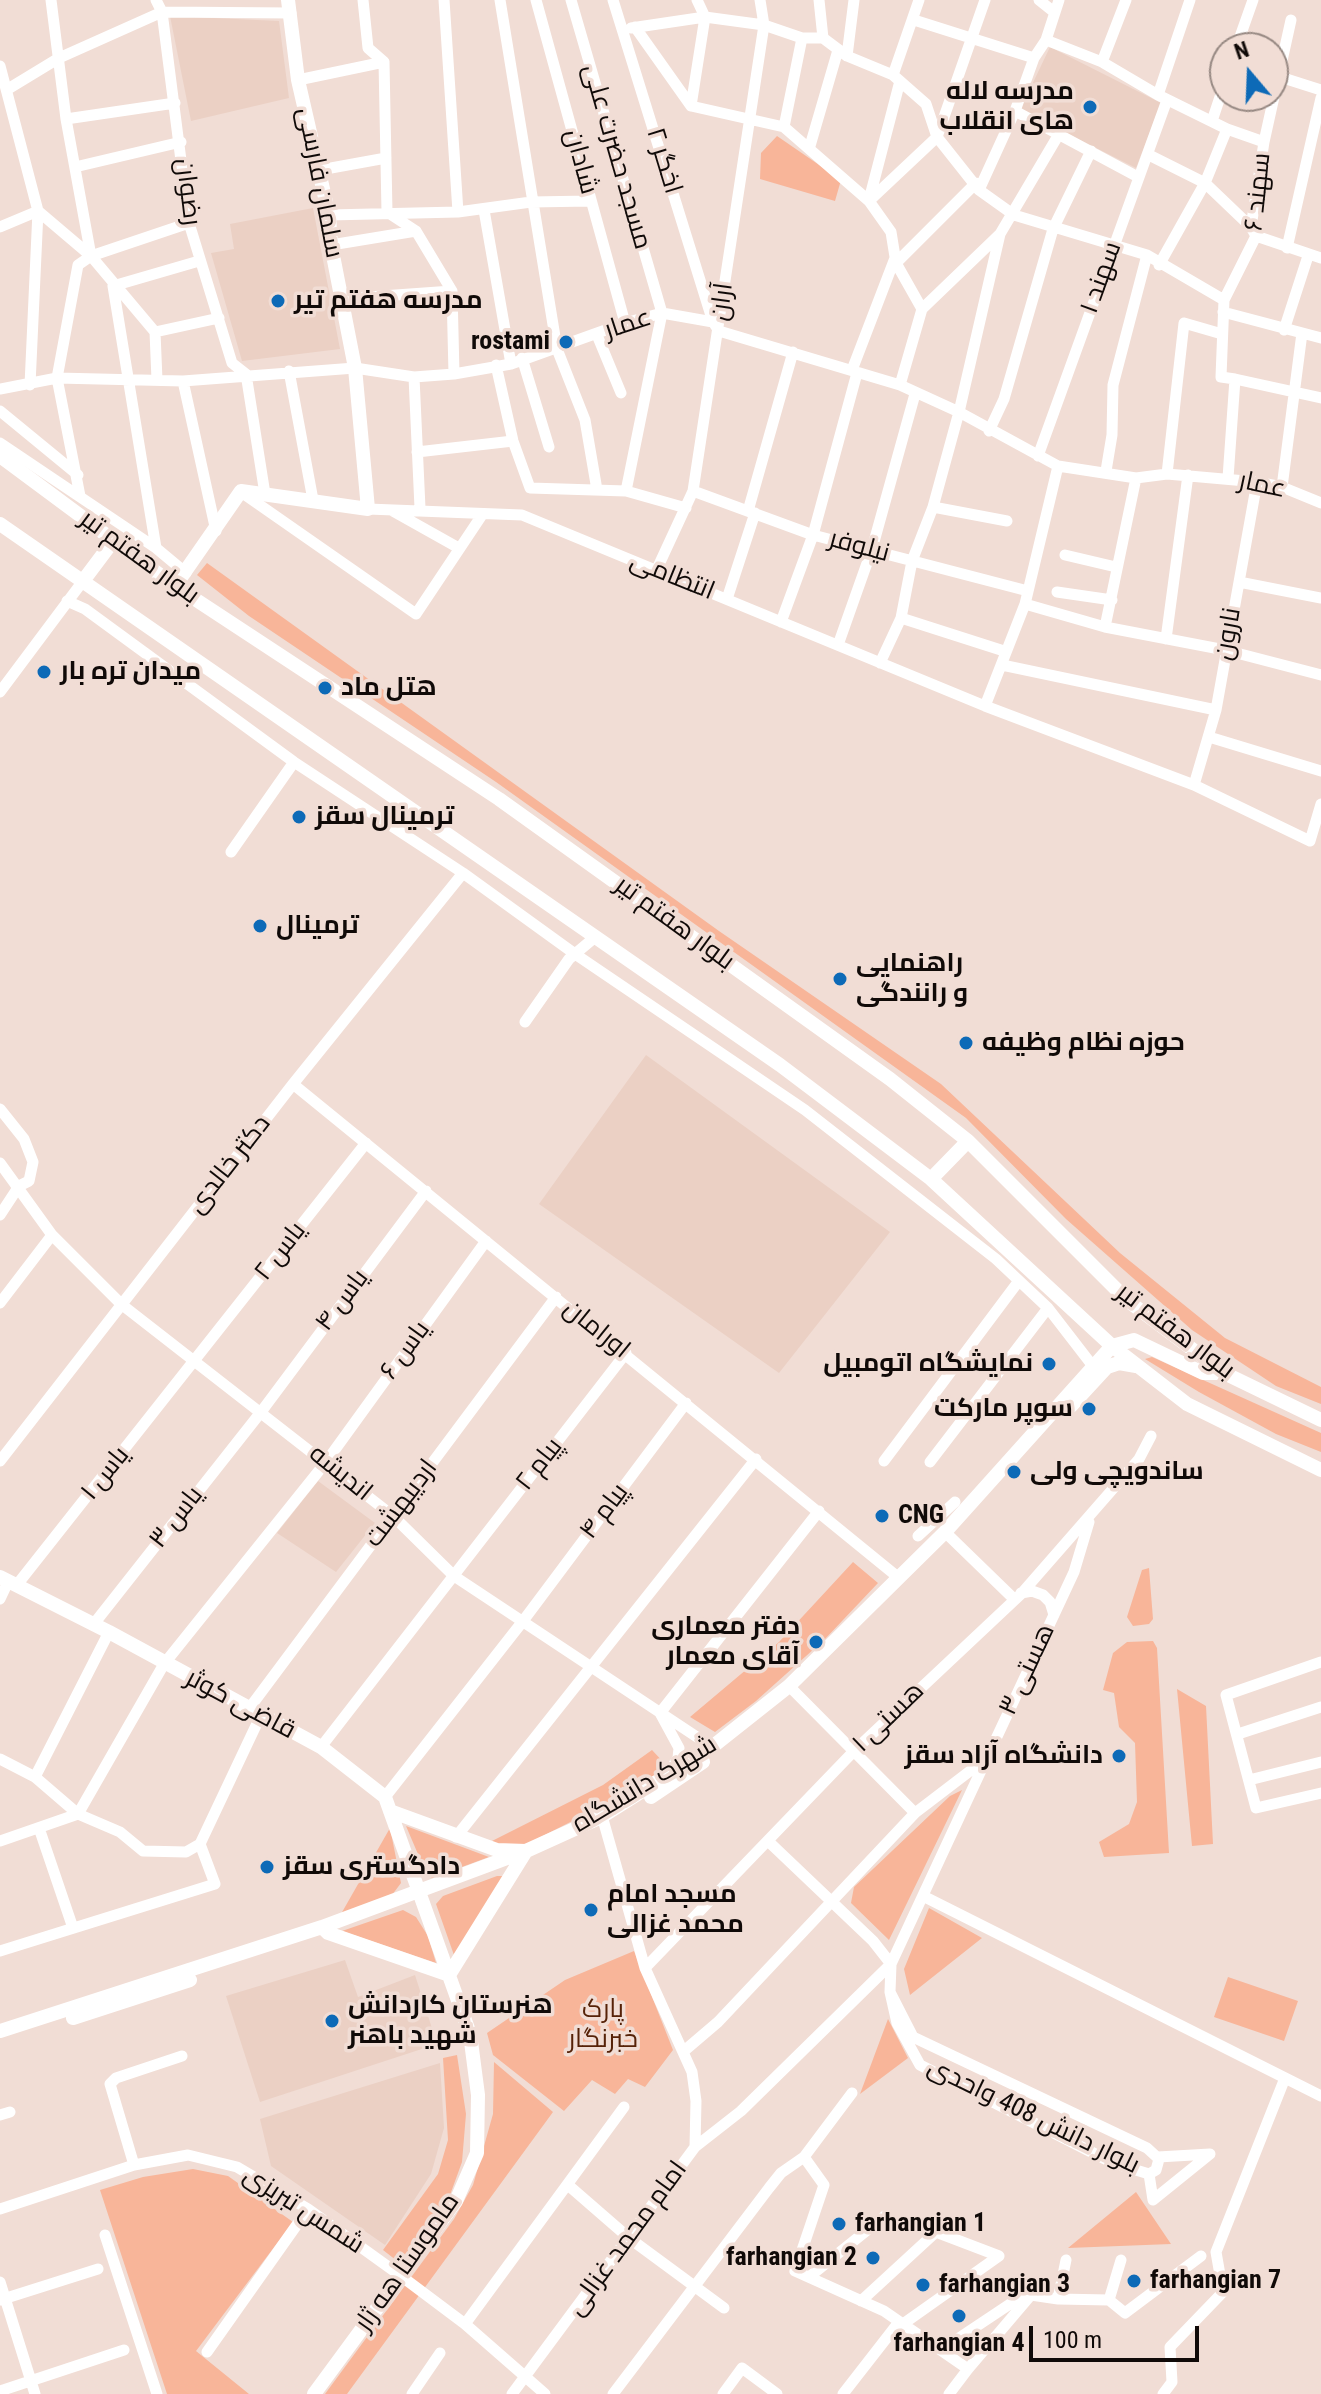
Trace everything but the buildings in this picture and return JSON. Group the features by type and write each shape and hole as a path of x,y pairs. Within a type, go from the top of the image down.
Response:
{"main road":[{"name":"سلمان فارسی","path":"289,6 298,80 329,215 340,299 355,368 368,509"},
{"name":"بلوار هفتم تیر","path":"0,456 175,586 499,799 890,1079 968,1141 1128,1301 1224,1373 1321,1420"},
{"name":"انتظامی","path":"241,491 368,509"},
{"path":"175,586 241,491"},
{"name":"بلوار هفتم تیر","path":"0,524 780,1065 931,1179 1112,1346 1187,1404 1320,1474"},
{"path":"83,581 113,541"},
{"path":"931,1179 968,1141"},
{"path":"1112,1346 1134,1340 1203,1373 1224,1373"},
{"name":"شهرک دانشگاه","path":"0,2031 325,1930 524,1856 603,1821 792,1689 899,1578 947,1534 1112,1346"},
{"path":"603,1821 725,1747 792,1689 947,1534 1107,1367 1119,1363 1137,1366"},
{"name":"قاضی کوثر","path":"8,1582 109,1632 321,1747 387,1804"},
{"path":"0,2041 325,1930 449,1975 524,1856 456,1837 387,1804"},
{"path":"387,1804 422,1895"},
{"name":"ماموستا هه ژار","path":"314,2394 456,2201 477,2153 478,2095 470,2034 422,1895"}],"street":[{"name":"رضوان","path":"156,0 162,12 189,223 232,363 246,374"},
{"path":"363,0 368,48 384,62 387,212"},
{"path":"444,0 458,212"},
{"path":"500,0 557,349 585,420 593,490"},
{"name":"شادان","path":"536,0 625,323"},
{"name":"مسجد حضرت علی","path":"571,0 662,313"},
{"name":"اخگر ۲","path":"613,0 629,28 716,326"},
{"path":"691,106 705,17 697,0"},
{"name":"آران","path":"656,571 693,491 764,25 760,0"},
{"path":"819,0 823,38"},
{"path":"810,146 843,53 854,0"},
{"path":"869,201 897,78 919,0"},
{"path":"869,201 937,137 985,0"},
{"path":"781,622 813,535 855,371 895,260 978,187 1015,111 1034,58 1046,40 1056,6 1039,0"},
{"path":"1102,62 1126,0"},
{"name":"سهند ۱","path":"1038,456 1138,177 1149,155 1190,0"},
{"path":"1242,32 1253,0"},
{"path":"53,1 66,119 91,256"},
{"path":"8,89 59,58 162,12 289,6"},
{"path":"629,28 705,17 764,25 802,38 823,38 843,53 897,78 926,104 937,137 978,187 1014,215 1147,255 1223,306 1284,330 1321,338"},
{"path":"914,20 1034,58"},
{"name":"سهند ۶","path":"1288,32 1291,20"},
{"path":"629,28 691,106 784,127 810,146 869,201 891,232 895,260 922,309"},
{"path":"784,127 802,38"},
{"path":"1046,40 1102,62 1162,98 1227,129 1264,142"},
{"path":"298,80 384,62"},
{"path":"0,66 38,211 30,385"},
{"path":"1289,80 1321,90"},
{"path":"1287,248 1321,98"},
{"path":"66,119 175,103"},
{"path":"1015,111 1138,177"},
{"path":"1212,121 1215,112"},
{"name":"سهند ۶","path":"1228,478 1235,379 1221,377 1223,306 1253,232 1270,112"},
{"path":"1159,265 1205,183 1227,129"},
{"path":"900,385 922,309 1000,234 1014,215 1059,134"},
{"path":"75,167 181,142"},
{"path":"989,431 1004,399 1053,229 1091,151"},
{"path":"1149,155 1205,183 1253,232 1287,248 1321,258"},
{"path":"320,170 386,158"},
{"path":"329,215 458,212 531,202 590,201"},
{"path":"484,210 517,361 549,447"},
{"path":"0,227 38,211"},
{"path":"38,211 91,256 113,286 155,332 157,380"},
{"path":"387,212 416,231 452,291 454,374"},
{"path":"80,496 57,378 78,265 91,256 189,223"},
{"path":"331,245 416,231"},
{"path":"880,663 901,618 912,561 933,507 959,412 1000,234"},
{"path":"1106,471 1112,435 1113,385 1147,255"},
{"path":"1284,330 1308,256"},
{"path":"113,286 199,261"},
{"path":"113,286 156,548"},
{"path":"340,299 452,291"},
{"path":"626,491 662,313"},
{"name":"عمار","path":"0,389 57,378 183,381 355,368 414,377 454,374 517,361 662,313 716,326 900,385 959,412 1058,466 1136,478 1167,474 1257,482 1282,487 1321,503"},
{"path":"155,332 219,318"},
{"path":"1167,474 1184,323 1222,334"},
{"path":"1282,487 1302,333"},
{"path":"597,335 621,393"},
{"path":"727,599 793,352"},
{"path":"496,365 513,441 530,488 626,491 686,508"},
{"path":"289,371 313,500"},
{"path":"246,374 265,494"},
{"path":"414,377 420,508"},
{"path":"1235,379 1321,398"},
{"path":"183,381 216,531"},
{"path":"838,645 872,549 915,394"},
{"path":"0,411 78,475"},
{"path":"417,452 513,441"},
{"path":"0,443 156,548 186,573"},
{"path":"985,706 1025,604 1058,466"},
{"path":"1166,639 1188,475"},
{"path":"1105,627 1136,478"},
{"name":"نارون","path":"1194,785 1216,710 1257,482"},
{"path":"241,491 416,614 457,547 482,515"},
{"name":"نیلوفر","path":"693,491 813,535 1028,591"},
{"path":"933,507 1007,521"},
{"name":"انتظامی","path":"368,509 420,508 482,515 522,515 985,706 1194,785 1310,841 1321,804"},
{"path":"391,510 457,547"},
{"path":"1065,555 1116,567"},
{"path":"0,692 83,581"},
{"path":"1239,582 1321,598"},
{"path":"1057,592 1112,600"},
{"path":"67,601 85,609 294,762 463,873 575,954 805,1110 996,1259 1048,1308 1088,1370"},
{"path":"1025,604 1105,627 1225,650 1321,675"},
{"path":"901,618 1004,651"},
{"path":"1002,665 1216,710"},
{"path":"1209,737 1321,771"},
{"path":"231,852 294,762"},
{"name":"دکتر خالدی","path":"0,1461 293,1084 463,873"},
{"path":"525,1022 575,954 594,938"},
{"name":"اورامان","path":"293,1084 899,1578"},
{"path":"0,1109 24,1139 33,1162 29,1181 19,1186 0,1215"},
{"name":"یاس ۲","path":"196,1362 366,1143"},
{"name":"اندیشه","path":"0,1163 52,1235 121,1304 393,1516 454,1576 712,1747"},
{"name":"یاس ۴","path":"261,1412 426,1191"},
{"path":"0,1303 52,1235"},
{"name":"یاس ۶","path":"78,1814 164,1664 326,1462 486,1241"},
{"path":"884,1461 1018,1282"},
{"name":"اردیبهشت","path":"200,1844 254,1713 393,1516 556,1297"},
{"path":"930,1462 1048,1308"},
{"name":"پیام ۲","path":"321,1747 626,1353"},
{"name":"یاس ۱","path":"0,1599 8,1582 196,1362"},
{"name":"پیام ۴","path":"387,1804 686,1403"},
{"name":"یاس ۳","path":"93,1625 261,1412"},
{"name":"هستی ۱","path":"645,1968 854,1751 1017,1596 1139,1459 1151,1436"},
{"path":"456,1837 756,1459"},
{"path":"918,1536 955,1502"},
{"path":"667,1774 678,1758 679,1748 660,1713 819,1511"},
{"name":"هستی ۳","path":"684,2051 718,2022 915,1813 987,1758 1074,1572 1090,1517"},
{"path":"947,1534 1017,1596 1032,1591 1043,1595 1053,1606 1054,1616"},
{"path":"35,1777 109,1632"},
{"path":"1321,1662 1226,1695 1256,1808 1321,1793"},
{"path":"792,1689 915,1813"},
{"path":"1238,1734 1321,1707"},
{"path":"695,2147 741,2111 891,1964 925,1897 987,1758"},
{"path":"0,1759 35,1777 78,1814 120,1832 143,1851 186,1852 200,1844 215,1884 0,1951"},
{"path":"1249,1780 1321,1762"},
{"path":"0,1841 78,1814"},
{"name":"امام محمد غزالی","path":"512,2394 695,2147 696,2101 692,2072 645,1968 603,1821"},
{"path":"39,1828 73,1928"},
{"path":"769,1842 891,1964 890,1992"},
{"path":"925,1897 1321,2096"},
{"name":"بلوار دانش 408 واحدی","path":"890,1992 913,2037 1142,2145 1158,2157 1156,2170 1149,2174 1113,2163 920,2065 897,2023 890,1992"},
{"path":"134,2165 110,2084 116,2078 182,2056"},
{"path":"1163,2394 1172,2382 1170,2347 1223,2292 1216,2252 1285,2078"},
{"path":"613,2394 692,2286 781,2173 804,2157 852,2093"},
{"path":"465,2324 624,2107"},
{"path":"1149,2174 1153,2200 1210,2154 1158,2157"},
{"name":"شمس تبریزی","path":"0,2209 134,2165 188,2155 237,2167 308,2209 401,2276 465,2324 545,2394"},
{"path":"804,2157 824,2185 795,2271 901,2323 968,2369"},
{"path":"568,2185 629,2238 724,2308"},
{"path":"207,2352 308,2209"},
{"path":"809,2277 886,2215"},
{"path":"843,2394 901,2323 999,2256 936,2232 861,2301"},
{"path":"105,2235 157,2394"},
{"path":"949,2394 1031,2295 1109,2300 1125,2313 1201,2256"},
{"path":"1058,2299 1066,2260"},
{"path":"1109,2300 1121,2260"},
{"path":"2,2299 98,2269"},
{"path":"0,2282 2,2299 35,2394"},
{"path":"941,2350 1019,2298"},
{"path":"0,2391 124,2350"},
{"path":"412,2394 440,2353"},
{"path":"723,2394 742,2368 777,2394"}],"shaded area":[{"path":"170,16 279,21 289,98 191,121"},
{"name":"مدرسه لاله های انقلاب","path":"1050,47 1161,103 1136,168 1020,110"},
{"name":"مدرسه هفتم تیر","path":"313,208 340,349 242,361 211,253 234,249 230,224"},
{"path":"646,1055 890,1232 779,1373 539,1204"},
{"path":"318,1481 375,1523 336,1572 277,1533"},
{"name":"هنرستان کاردانش شهید باهنر","path":"345,1960 358,1997 415,1975 437,2044 260,2102 226,1996"},
{"path":"440,2063 444,2128 431,2174 385,2245 271,2166 260,2119"}],"green space":[{"path":"777,136 841,180 835,201 760,179 761,153"},
{"path":"207,563 719,931 941,1084 1120,1253 1225,1338 1321,1387 1321,1404 1276,1386 1192,1330 1066,1219 966,1118 496,782 249,616 197,575"},
{"path":"1152,1357 1321,1433 1321,1452 1276,1434 1199,1392 1145,1359"},
{"path":"853,1562 878,1583 825,1639 756,1701 715,1732 690,1717 779,1642"},
{"path":"1149,1568 1153,1619 1149,1624 1133,1626 1127,1617 1142,1570"},
{"path":"1153,1641 1157,1648 1169,1853 1104,1857 1099,1842 1129,1824 1137,1802 1135,1743 1119,1727 1114,1693 1103,1690 1113,1653 1127,1642"},
{"path":"1177,1689 1206,1706 1213,1844 1192,1846"},
{"path":"652,1750 666,1765 657,1774 600,1807 519,1848 490,1842 603,1785"},
{"path":"962,1790 889,1940 851,1903 854,1887 950,1796"},
{"path":"406,1826 489,1857 432,1878 426,1873"},
{"path":"390,1828 401,1883 392,1895 341,1914"},
{"path":"497,1876 507,1876 455,1958 436,1904 443,1896"},
{"path":"929,1908 982,1938 910,1995 904,1969"},
{"path":"403,1910 416,1917 428,1936 436,1963 342,1931"},
{"name":"پارک خبرنگار","path":"634,1951 673,2050 645,2087 628,2079 615,2094 592,2080 564,2111 493,2055 487,2033 565,1980"},
{"path":"1228,1977 1298,2001 1284,2041 1214,2017"},
{"path":"888,2019 908,2058 860,2094"},
{"path":"457,2055 466,2114 462,2162 450,2195 401,2264 383,2250 438,2174 448,2140 443,2058"},
{"path":"494,2062 553,2112 347,2394 325,2394 454,2219 473,2185 493,2114"},
{"path":"193,2169 228,2176 293,2222 196,2351 249,2394 167,2394 100,2190 143,2177"},
{"path":"1136,2192 1171,2244 1068,2248"}],"place":[{"name":"مدرسه لاله های انقلاب","path":"1090,107"},
{"name":"مدرسه هفتم تیر","path":"278,301"},
{"name":"rostami","path":"566,342"},
{"name":"میدان تره بار","path":"44,672"},
{"name":"هتل ماد","path":"325,688"},
{"name":"ترمینال سقز","path":"299,817"},
{"name":"ترمینال","path":"260,926"},
{"name":"راهنمایی و رانندگی","path":"840,979"},
{"name":"حوزه نظام وظیفه","path":"966,1043"},
{"name":"نمایشگاه اتومبیل","path":"1049,1364"},
{"name":"سوپر مارکت","path":"1089,1409"},
{"name":"ساندویچی ولی","path":"1014,1472"},
{"name":"CNG","path":"882,1516"},
{"name":"دفتر معماری آقای معمار","path":"816,1642"},
{"name":"دانشگاه آزاد سقز","path":"1119,1756"},
{"name":"دادگستری سقز","path":"267,1867"},
{"name":"مسجد امام محمد غزالی","path":"591,1910"},
{"name":"هنرستان کاردانش شهید باهنر","path":"332,2021"},
{"name":"farhangian 1","path":"839,2224"},
{"name":"farhangian 2","path":"873,2258"},
{"name":"farhangian 7","path":"1134,2281"},
{"name":"farhangian 3","path":"923,2285"},
{"name":"farhangian 4","path":"959,2316"}]}
